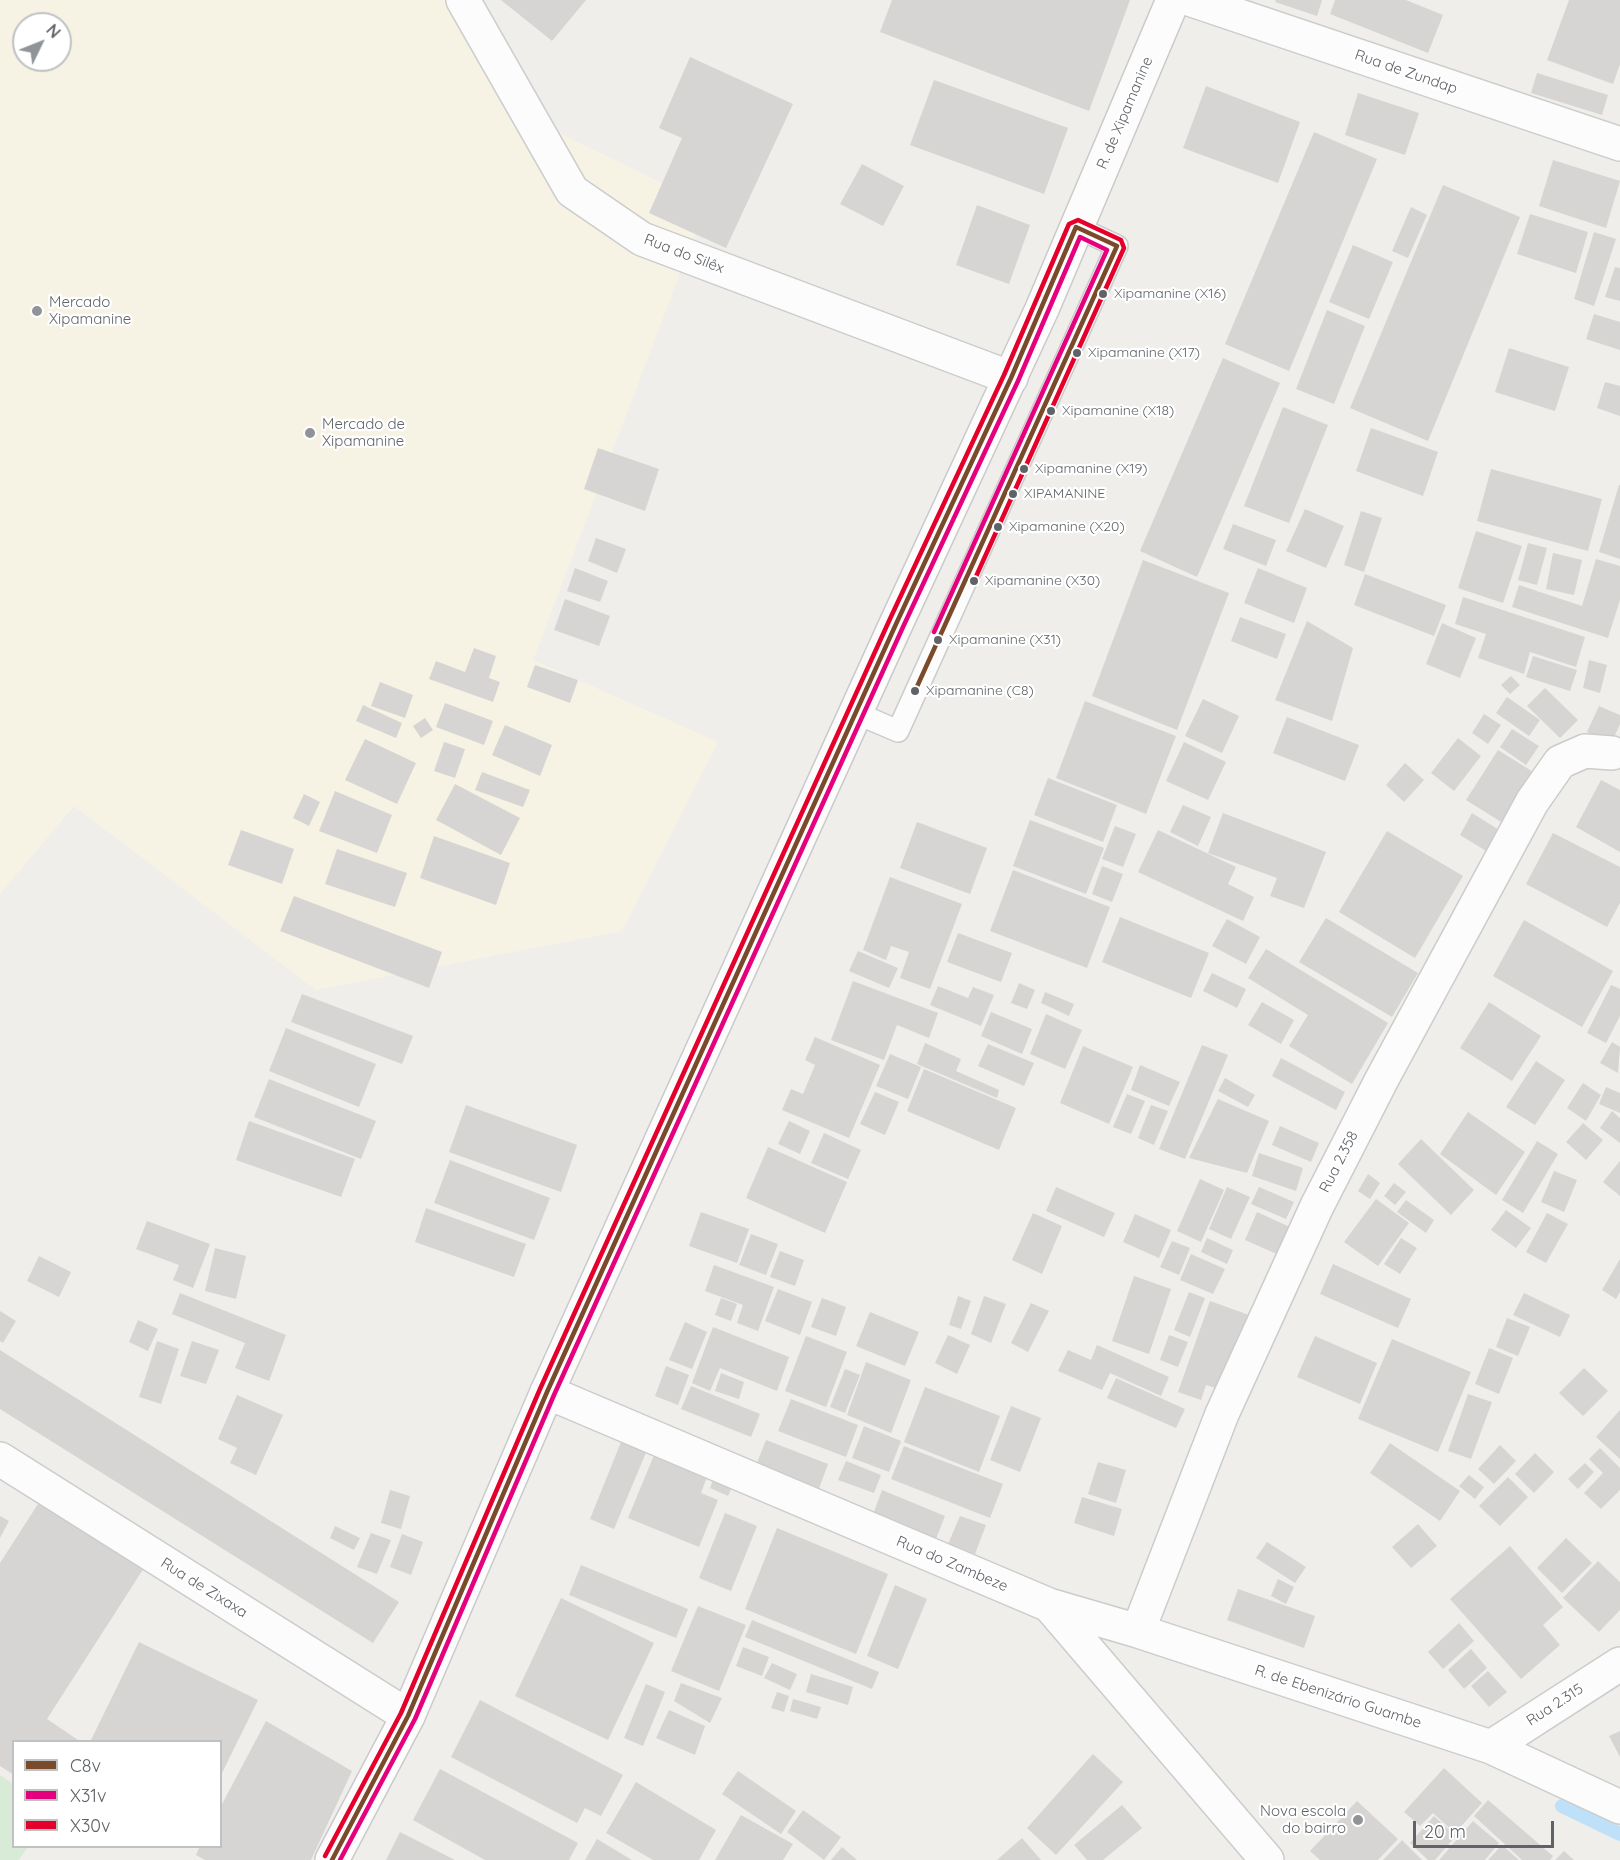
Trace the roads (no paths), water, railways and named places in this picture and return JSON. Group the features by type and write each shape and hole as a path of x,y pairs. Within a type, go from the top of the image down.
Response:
{"street":[{"name":"Rua do Silêx","path":"463,0 572,191 642,239 1011,378"},
{"name":"R. de Xipamanine","path":"332,1860 408,1716 547,1392 1042,309 1173,0"},
{"name":"Rua de Zundap","path":"1191,0 1620,144"},
{"name":"Rua 2.358","path":"1138,1631 1222,1414 1317,1206 1382,1078 1532,802 1560,762 1585,751 1612,753"},
{"name":"Rua do Zambeze","path":"547,1392 1049,1605 1267,1860"},
{"name":"Rua de Zixaxa","path":"0,1459 408,1716"},
{"name":"R. de Ebenizário Guambe","path":"1049,1605 1138,1631 1491,1747 1620,1807"},
{"name":"Rua 2.315","path":"1491,1747 1620,1664"}],"lane":[{"path":"856,713 898,731 1117,246 1076,227"}],"waterway":[{"path":"1562,1806 1620,1834"}],"place":[{"name":"Xipamanine (X16)","path":"1103,294"},
{"name":"Mercado Xipamanine","path":"37,311"},
{"name":"Xipamanine (X17)","path":"1077,353"},
{"name":"Xipamanine (X18)","path":"1051,411"},
{"name":"Mercado de Xipamanine","path":"310,433"},
{"name":"Xipamanine (X19)","path":"1024,469"},
{"name":"XIPAMANINE","path":"1013,494"},
{"name":"Xipamanine (X20)","path":"998,527"},
{"name":"Xipamanine (X30)","path":"974,581"},
{"name":"Xipamanine (X31)","path":"938,640"},
{"name":"Xipamanine (C8)","path":"915,691"},
{"name":"Nova escola do bairro","path":"1358,1820"}]}
